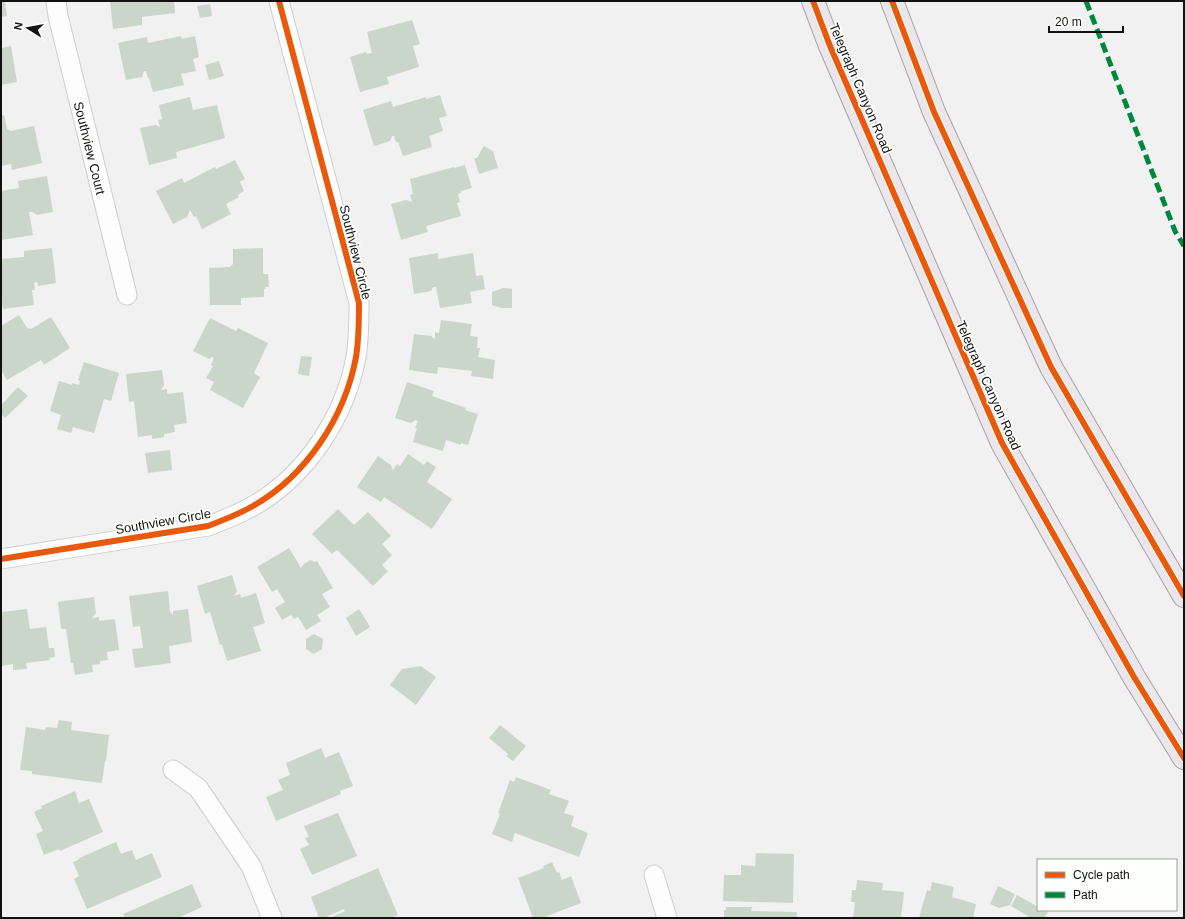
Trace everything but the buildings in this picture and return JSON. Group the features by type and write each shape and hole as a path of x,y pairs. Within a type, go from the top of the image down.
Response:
{"main road":[{"name":"Telegraph Canyon Road","path":"814,1 830,46 1002,443 1134,677 1184,758"},
{"path":"892,1 934,112 1051,367 1184,596"}],"street":[{"name":"Southview Court","path":"56,1 58,16 127,295"},
{"name":"Southview Circle","path":"1,560 208,526 232,517 254,505 293,475 318,445 339,410 349,384 356,357 359,330 359,303 279,1"},
{"path":"174,770 198,788 240,849 251,866 272,918"},
{"path":"654,875 667,918"}],"marked path":[{"path":"1086,1 1175,231 1184,246"}],"cycle path":[{"path":"1,559 208,526 226,519 253,506 290,478 306,461 333,423 351,379 356,357 359,303 279,1"},
{"path":"813,1 830,46 1002,443 1134,677 1184,758"},
{"path":"892,1 934,112 1051,367 1184,596"}]}
